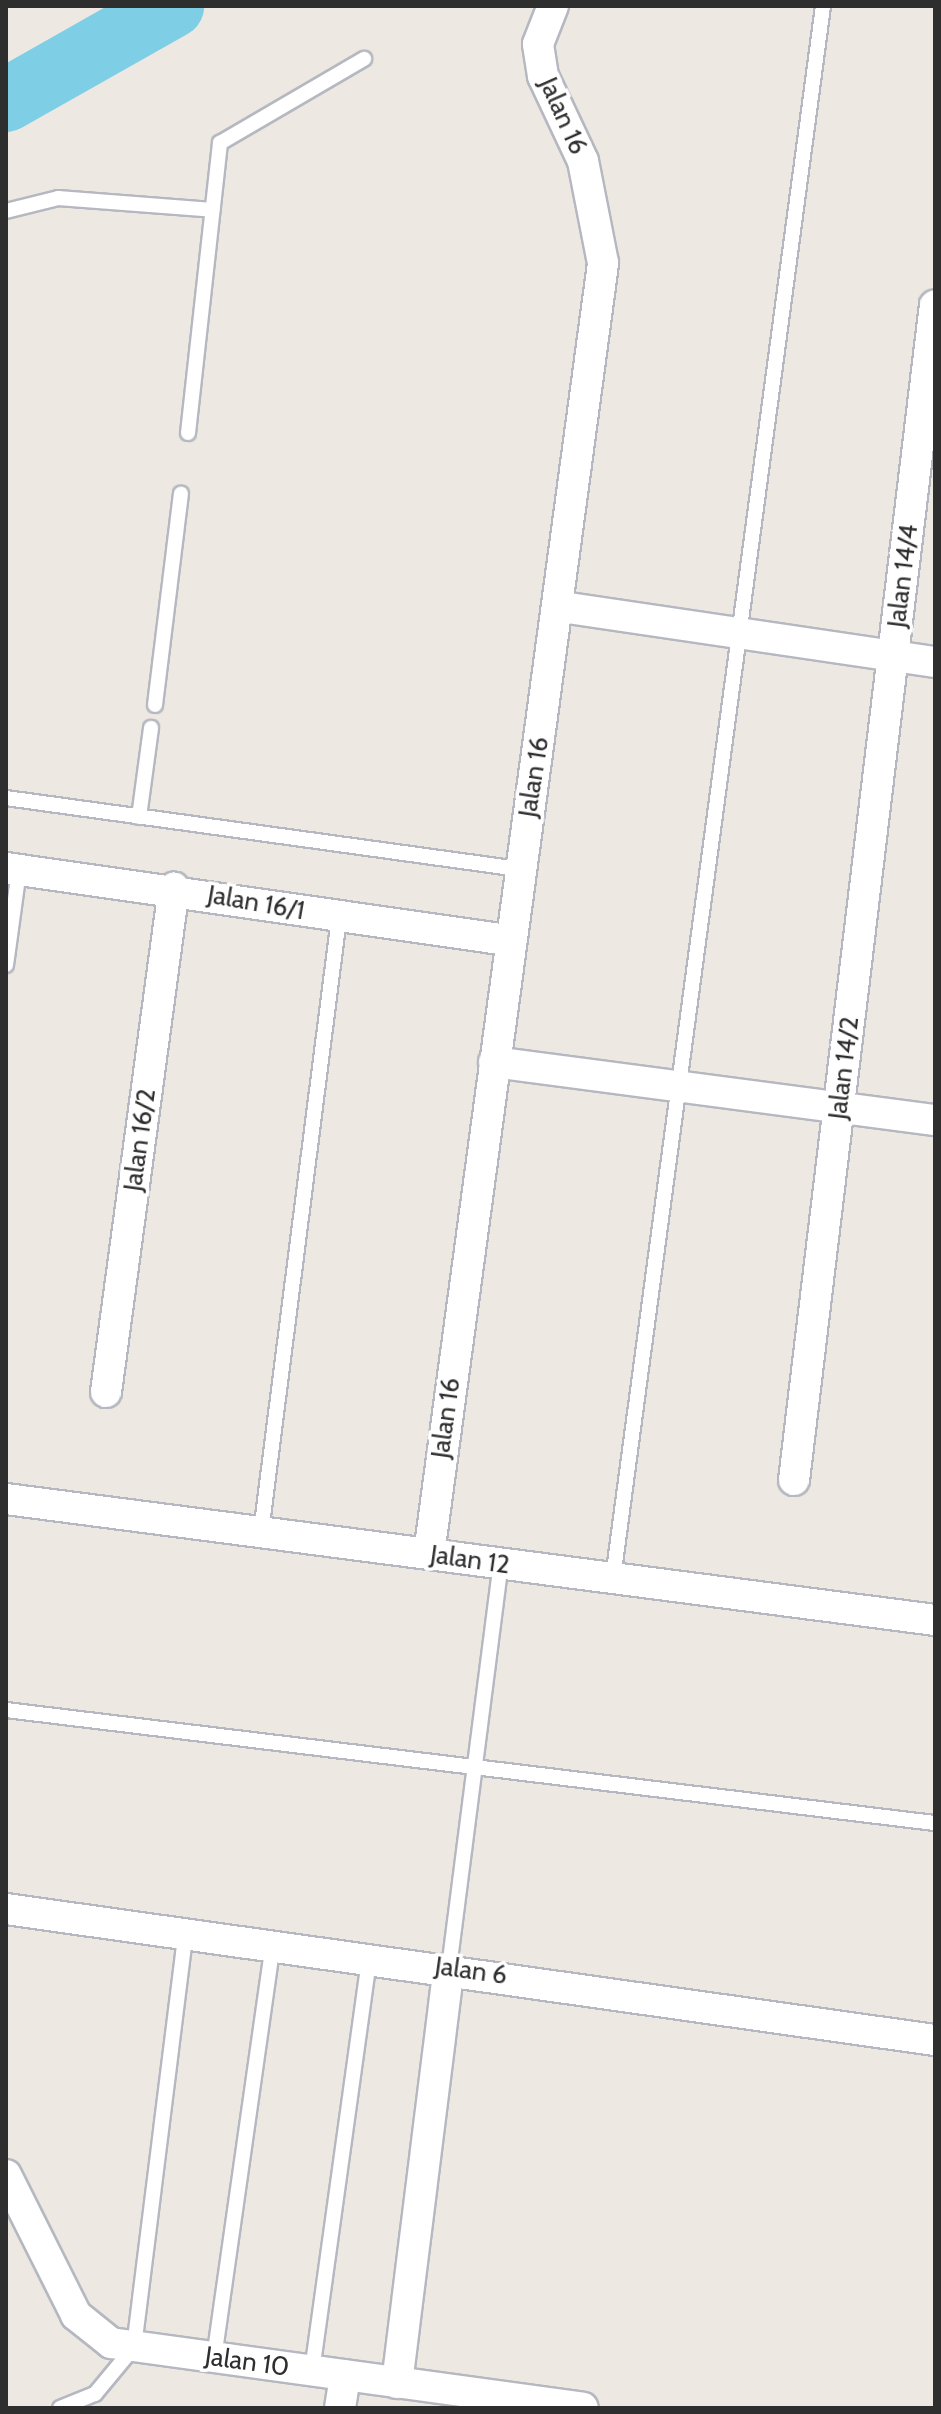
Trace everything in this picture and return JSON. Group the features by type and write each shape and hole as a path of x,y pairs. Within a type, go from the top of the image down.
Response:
{"street":[{"name":"Jalan 16","path":"429,1554 494,1062 507,940 562,607 603,263 583,161 543,76 538,44 551,8"},
{"name":"Jalan 14/4","path":"893,656 935,305"},
{"path":"562,607 935,662"},
{"name":"Jalan 14/2","path":"794,1480 893,656"},
{"name":"Jalan 16/1","path":"12,869 174,888 339,918 507,940"},
{"name":"Jalan 16/2","path":"106,1392 174,888"},
{"path":"494,1062 935,1120"},
{"name":"Jalan 12","path":"6,1499 935,1620"},
{"name":"Jalan 6","path":"6,1909 449,1968 935,2040"},
{"path":"397,2383 449,1968"},
{"name":"Jalan 10","path":"6,2175 76,2315 111,2343 345,2375 510,2403 583,2408"},
{"path":"340,2408 345,2375"}],"lane":[{"path":"613,1578 823,6"},
{"path":"188,433 220,143 232,130 364,59"},
{"path":"6,211 58,198 213,210"},
{"path":"155,705 181,494"},
{"path":"139,817 151,728"},
{"path":"6,798 519,869"},
{"path":"6,965 12,869"},
{"path":"261,1532 339,918"},
{"path":"449,1968 501,1564"},
{"path":"6,1710 935,1823"},
{"path":"60,2408 95,2394 134,2347 186,1931"},
{"path":"214,2358 273,1944"},
{"path":"312,2371 369,1957"}],"waterway":[{"path":"6,100 172,6"}]}
